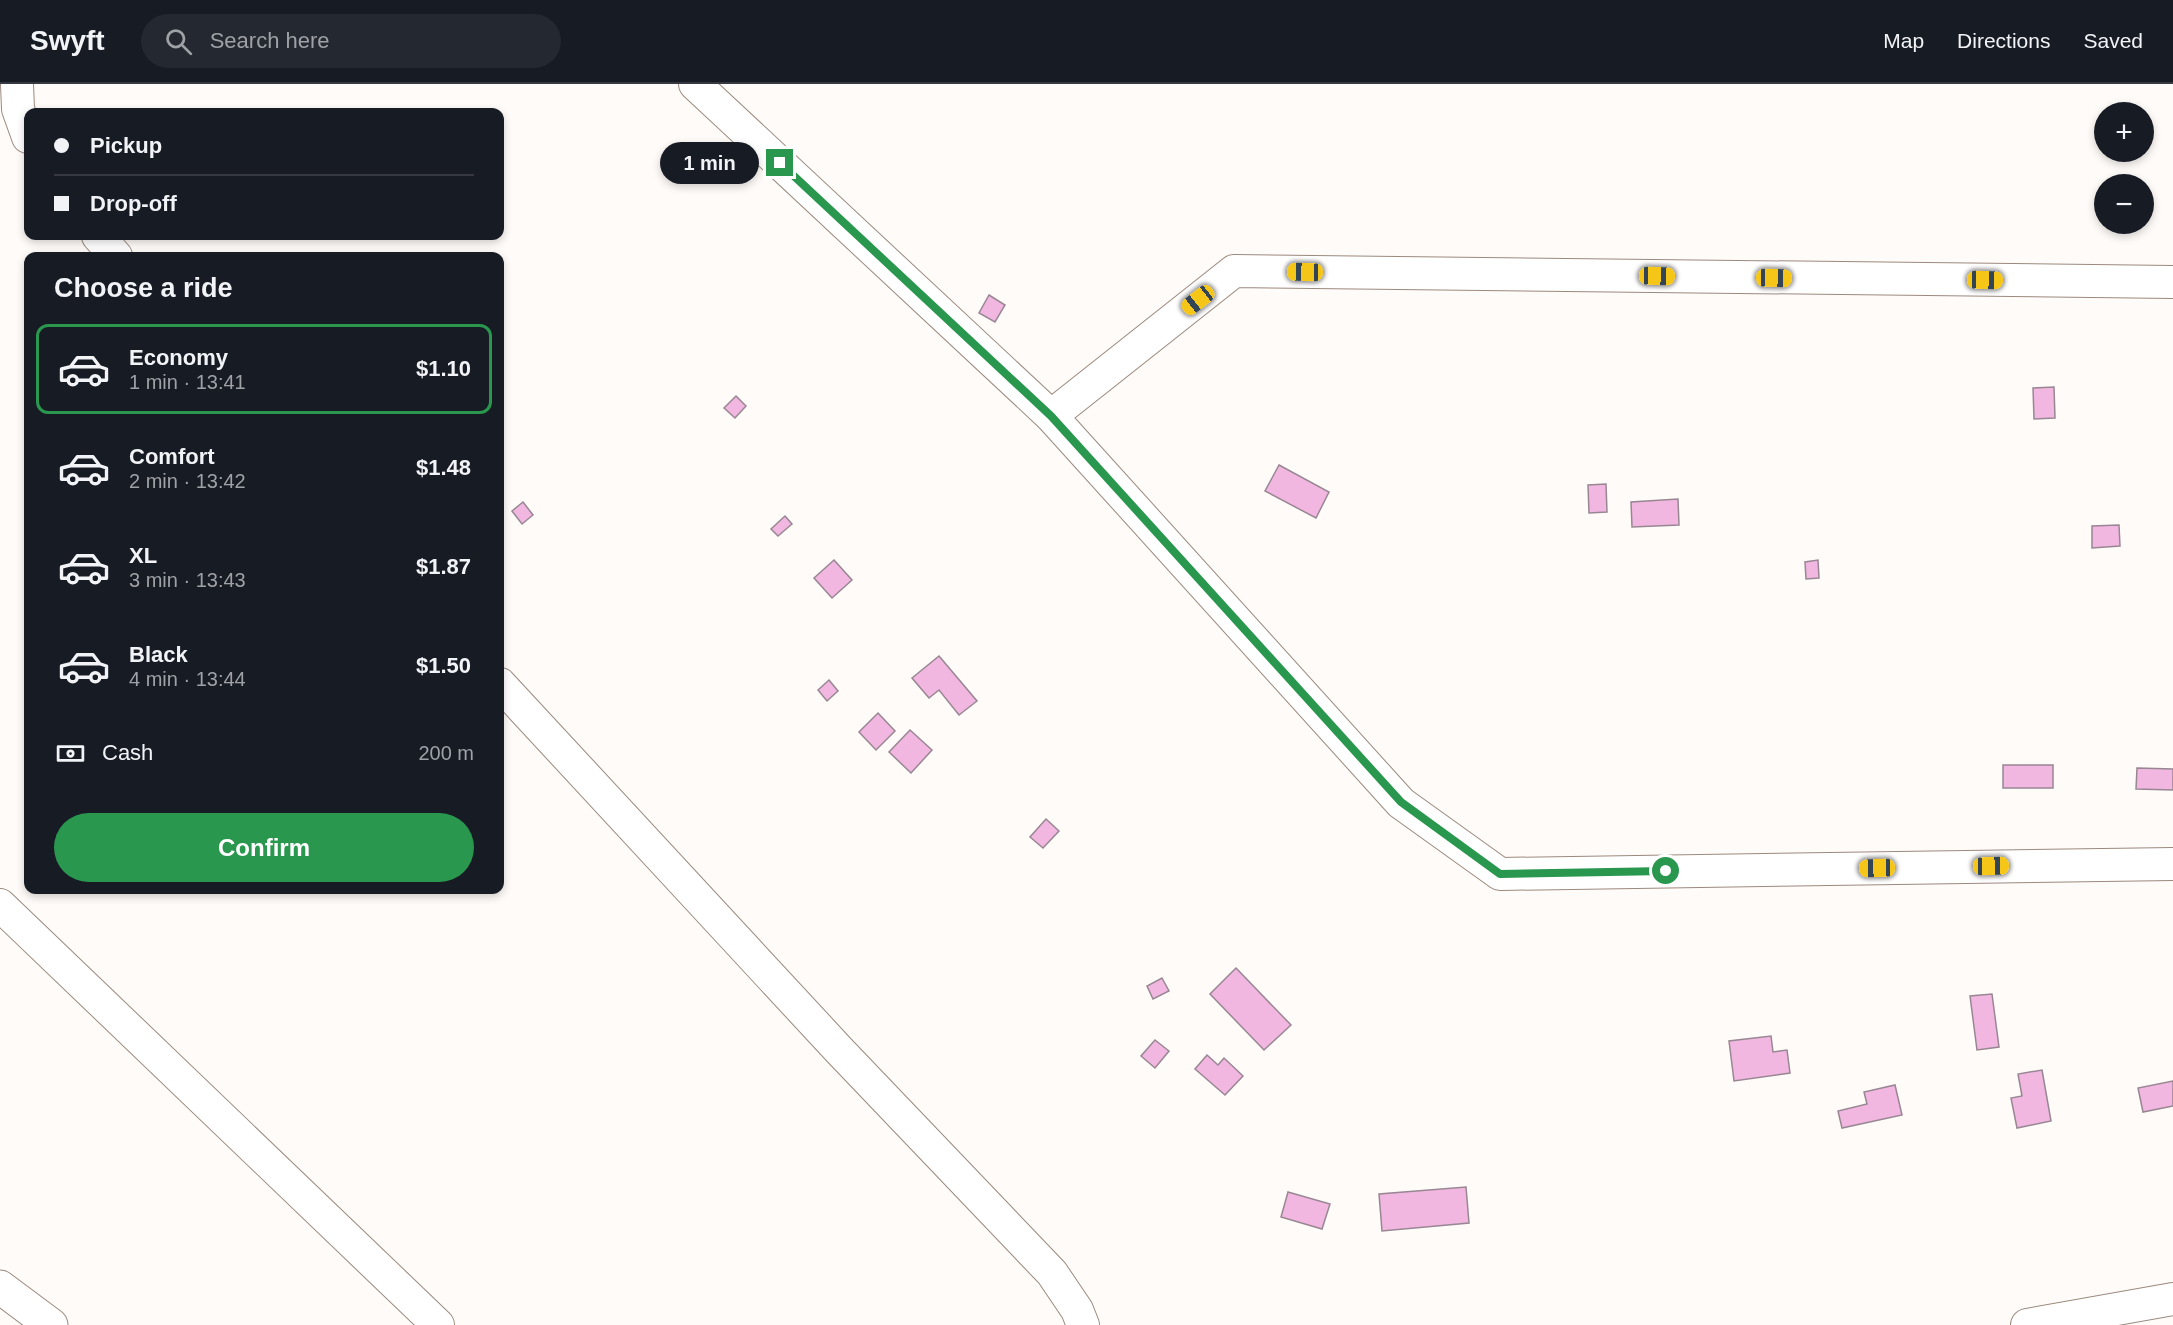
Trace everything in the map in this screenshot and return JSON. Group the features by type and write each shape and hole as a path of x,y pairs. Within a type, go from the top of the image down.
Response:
{"street":[{"path":"17,84 18,109 24,126"},
{"path":"695,84 1051,416 1401,802 1500,874 2173,864"},
{"path":"102,240 112,252"},
{"path":"1051,416 1234,271 2173,282"},
{"path":"504,688 838,1049 1052,1273 1077,1310 1083,1325"},
{"path":"0,905 438,1325"},
{"path":"0,1287 51,1325"},
{"path":"2027,1325 2173,1299"}],"building":[{"path":"989,295 1005,305 995,322 979,313"},
{"path":"2054,387 2055,418 2034,419 2033,388"},
{"path":"736,396 746,406 735,418 724,408"},
{"path":"1279,465 1329,492 1316,518 1265,491"},
{"path":"1606,484 1607,512 1589,513 1588,485"},
{"path":"1678,499 1679,525 1632,527 1631,502"},
{"path":"523,502 533,515 522,524 512,511"},
{"path":"785,516 792,524 778,536 771,529"},
{"path":"2119,525 2120,546 2092,548 2092,526"},
{"path":"834,560 852,580 832,598 814,578"},
{"path":"1818,560 1819,578 1806,579 1805,562"},
{"path":"939,656 977,701 959,715 939,690 929,698 912,678"},
{"path":"829,680 838,691 827,701 818,690"},
{"path":"878,713 895,731 876,750 859,732"},
{"path":"910,730 932,750 911,773 889,752"},
{"path":"2003,765 2053,765 2053,788 2003,788"},
{"path":"2137,768 2173,769 2173,790 2136,789"},
{"path":"1046,819 1059,831 1043,848 1030,837"},
{"path":"1236,968 1291,1025 1264,1050 1210,994"},
{"path":"1162,978 1169,991 1153,999 1147,986"},
{"path":"1992,994 1999,1047 1977,1050 1970,996"},
{"path":"1771,1036 1773,1052 1787,1050 1790,1073 1734,1081 1729,1041"},
{"path":"1155,1040 1169,1051 1155,1068 1141,1056"},
{"path":"1207,1055 1218,1065 1224,1058 1243,1076 1225,1095 1195,1069"},
{"path":"2042,1070 2051,1121 2017,1128 2011,1098 2022,1096 2018,1074"},
{"path":"2173,1081 2173,1106 2143,1112 2138,1088"},
{"path":"1895,1085 1902,1115 1842,1128 1838,1111 1867,1104 1864,1092"},
{"path":"1466,1187 1469,1223 1382,1231 1379,1194"},
{"path":"1288,1192 1330,1204 1322,1229 1281,1217"}],"route":[{"path":"780,163 1051,416 1401,802 1500,874 1666,871"}]}
